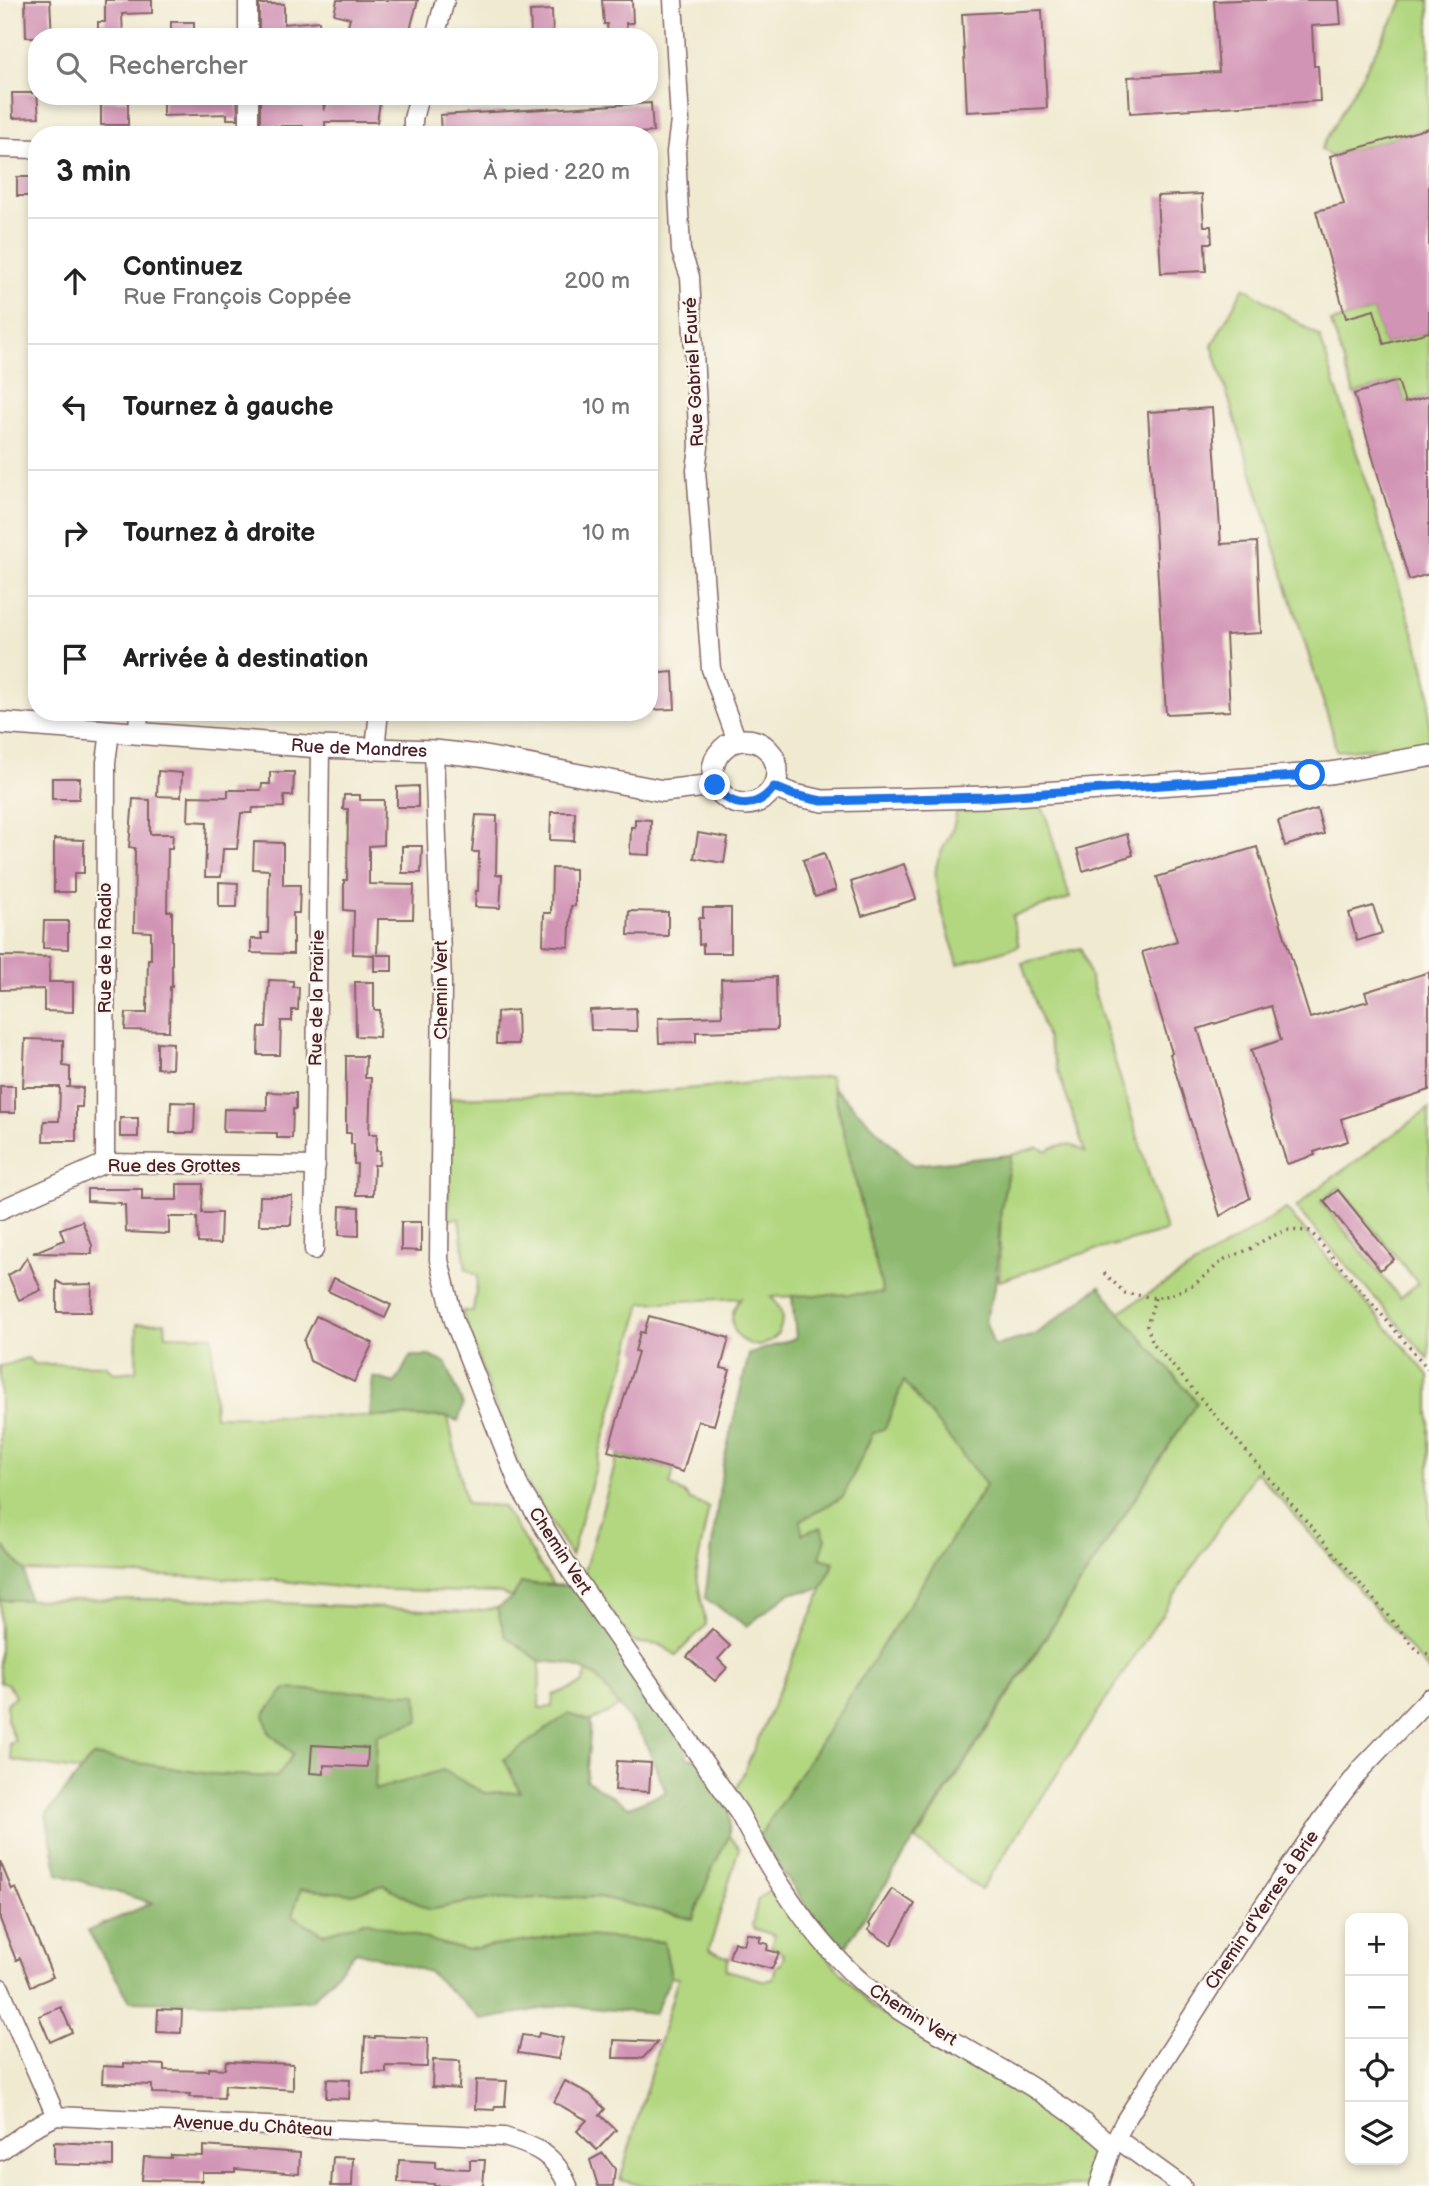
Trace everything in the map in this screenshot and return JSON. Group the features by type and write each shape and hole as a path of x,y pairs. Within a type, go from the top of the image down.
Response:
{"street":[{"path":"248,0 248,28"},
{"path":"437,28 445,0"},
{"name":"Rue Gabriel Fauré","path":"673,0 680,121 676,152 681,251 690,277 699,447 696,470 705,603 711,669 737,741"},
{"path":"249,105 249,126"},
{"path":"413,126 417,105"},
{"path":"0,148 28,149"},
{"path":"138,734 139,721"},
{"path":"375,748 378,721"},
{"name":"Rue de Mandres","path":"0,723 320,747 434,751 480,756 663,791 715,785"},
{"name":"Rue de la Radio","path":"105,1163 106,762 110,732"},
{"path":"737,741 755,742 770,752 777,769 774,787 761,800 744,804 726,799 715,785 713,767 716,758 737,741"},
{"name":"Rue de la Prairie","path":"314,1250 320,747"},
{"name":"Chemin Vert","path":"434,751 442,984 439,1260 454,1321 520,1488 571,1571 739,1813 760,1853 797,1908 842,1963 882,1999 1059,2104 1182,2186"},
{"path":"774,787 822,801 985,797 1330,773 1429,756"},
{"name":"Rue des Grottes","path":"0,1210 105,1163 316,1166"},
{"name":"Chemin d'Yerres à Brie","path":"1099,2186 1114,2142 1155,2071 1322,1820 1362,1768 1429,1698"},
{"path":"0,1988 56,2116 34,2127 0,2151"},
{"name":"Avenue du Château","path":"56,2116 503,2137 534,2146 560,2167 568,2186"}],"path":[{"path":"1104,1273 1125,1293 1155,1298 1171,1295 1195,1284 1225,1259 1250,1250 1277,1234 1287,1230 1310,1231 1429,1370"},
{"path":"1155,1298 1147,1326 1153,1343 1419,1652 1429,1654"}],"green space":[{"path":"1404,0 1429,0 1429,128 1330,156 1321,149"},
{"path":"1244,287 1320,337 1424,666 1429,692 1429,743 1336,751 1332,730 1212,345"},
{"path":"1374,310 1384,344 1429,332 1429,396 1405,403 1398,381 1354,394 1331,322"},
{"path":"1041,805 1070,898 1012,916 1019,946 958,964 936,878 938,861 953,827 956,812"},
{"path":"1081,948 1166,1231 1081,1254 999,1281 1001,1208 1011,1155 1038,1147 1047,1151 1066,1145 1085,1152 1022,963"},
{"path":"830,1076 883,1294 771,1297 780,1311 781,1325 774,1338 759,1346 742,1340 734,1328 733,1313 741,1298 642,1303 571,1556 524,1478 493,1401 462,1311 473,1311 478,1276 466,1269 459,1218 448,1219 450,1098 641,1093"},
{"path":"833,1087 913,1165 1011,1155 1001,1208 995,1288 985,1320 994,1346 1035,1335 1100,1286 1119,1312 1197,1402 840,1955 759,1837 986,1485 904,1381 885,1428 873,1433 843,1497 801,1520 802,1534 821,1527 826,1538 820,1558 834,1562 822,1589 789,1593 747,1626 705,1598 723,1465 749,1354 796,1338 792,1296 883,1293"},
{"path":"1429,1109 1429,1359 1296,1208 1314,1191","holes":["1339,1187 1418,1283 1400,1298 1321,1202"]},
{"path":"1286,1209 1429,1376 1429,1671 1256,1471 981,1890 916,1840 1197,1402 1119,1312"},
{"path":"165,1322 166,1335 212,1336 215,1416 448,1417 466,1504 502,1506 553,1585 521,1583 512,1598 501,1593 357,1589 273,1580 25,1571 4,1547 0,1546 0,1366 28,1358 34,1364 105,1365 114,1373 136,1371 137,1324"},
{"path":"411,1356 429,1356 446,1363 463,1405 458,1421 448,1417 370,1416 373,1377 395,1383"},
{"path":"904,1380 986,1485 759,1837 735,1793 834,1562 820,1558 802,1534 723,1465 885,1428"},
{"path":"618,1455 674,1470 670,1485 690,1500 709,1507 696,1572 706,1625 676,1655 661,1645 633,1642 584,1572"},
{"path":"0,1546 4,1547 25,1571 28,1600 0,1600"},
{"path":"521,1583 570,1586 602,1607 679,1716 687,1758 713,1760 731,1784 729,1836 713,1867 693,1919 600,1897 486,1899 429,1910 384,1885 352,1894 301,1889 292,1915 323,1934 365,1921 464,1950 571,1935 664,1942 671,1977 654,2014 562,2005 482,2020 429,1972 356,1951 312,2000 261,2003 130,2001 88,1931 152,1903 58,1874 46,1815 93,1756 209,1774 277,1777 293,1754 269,1732 264,1715 285,1689 417,1694 419,1721 377,1735 375,1790 443,1770 484,1793 520,1792 504,1759 568,1714 591,1721 586,1780 629,1807 666,1792 644,1739 596,1676 569,1664 540,1661 505,1636 497,1608 512,1598"},
{"path":"196,1599 468,1612 497,1608 505,1636 540,1661 539,1708 552,1707 553,1695 582,1684 587,1672 596,1676 619,1707 591,1721 586,1780 521,1792 484,1793 443,1771 374,1790 377,1734 419,1721 269,1732 293,1755 277,1777 209,1774 93,1756 80,1771 12,1760 9,1744 15,1741 7,1719 7,1704 15,1696 8,1684 0,1682 0,1600"},
{"path":"729,1836 739,1848 709,1950 729,1958 726,1970 766,1981 773,1979 776,1966 781,1964 784,1956 771,1947 774,1935 755,1929 752,1925 758,1899 774,1886 827,1957 874,2008 1016,2086 1071,2121 1083,2138 1090,2156 1092,2186 645,2186 620,2180 678,1978 671,1977 664,1942 571,1935 464,1950 365,1921 324,1934 292,1915 301,1889 352,1894 384,1885 429,1910 486,1899 600,1897 692,1919"}],"building":[{"path":"25,0 50,0 52,28 28,28 26,37"},
{"path":"105,0 152,0 152,13 122,14 123,28 98,28 98,22 105,22"},
{"path":"337,0 418,0 410,28 347,28 350,18 334,14"},
{"path":"602,0 632,0 633,23 626,23 626,28 607,28 607,24 604,24"},
{"path":"1339,0 1341,24 1312,26 1314,66 1318,66 1320,101 1130,113 1128,77 1219,72 1214,1"},
{"path":"259,4 284,4 284,24 319,21 319,28 259,28"},
{"path":"552,10 553,28 531,28 530,11"},
{"path":"1042,10 1047,108 967,112 962,14"},
{"path":"171,22 194,22 194,28 171,28"},
{"path":"12,93 28,93 28,105 38,105 39,117 13,118"},
{"path":"101,105 128,105 128,125 101,125"},
{"path":"163,105 237,105 238,119 227,119 227,114 163,116"},
{"path":"260,105 324,105 324,111 326,105 380,105 377,122 325,122 325,126 260,126"},
{"path":"651,105 653,126 441,126 440,115"},
{"path":"1429,128 1429,332 1384,344 1374,310 1346,318 1316,211 1344,204 1330,156"},
{"path":"17,177 28,177 28,196 17,196"},
{"path":"1202,194 1204,226 1211,226 1212,243 1205,243 1206,271 1161,273 1157,196"},
{"path":"1398,381 1405,403 1429,396 1429,574 1409,580 1354,394"},
{"path":"1212,408 1221,544 1257,542 1261,633 1226,635 1230,711 1166,714 1148,412"},
{"path":"673,672 675,709 658,710 658,673"},
{"path":"158,771 182,773 181,797 157,796"},
{"path":"270,772 294,772 293,796 284,796 284,807 253,808 252,813 241,813 237,849 223,849 221,877 205,877 207,822 188,821 189,796 228,797 228,790 261,790 262,784 270,784"},
{"path":"52,778 80,778 79,799 52,799"},
{"path":"418,786 418,807 397,807 397,787"},
{"path":"344,795 360,795 360,800 384,800 383,845 369,846 369,884 414,885 413,919 378,919 377,955 392,955 392,971 374,971 374,955 353,954 354,911 344,910 348,809 343,809"},
{"path":"133,799 150,800 150,834 173,834 172,848 168,848 167,911 172,911 169,1031 125,1030 126,1013 147,1013 148,959 151,959 151,932 134,931 135,848 129,847"},
{"path":"1317,809 1324,834 1285,846 1278,821"},
{"path":"551,812 575,812 574,841 550,840"},
{"path":"476,815 497,816 496,875 502,875 500,908 475,907 479,852 472,852"},
{"path":"635,819 651,820 650,855 630,854 631,827 635,827"},
{"path":"698,833 728,838 724,863 694,858"},
{"path":"1127,834 1133,855 1083,871 1077,849"},
{"path":"54,839 84,840 84,873 74,873 74,892 54,892"},
{"path":"254,842 283,843 283,885 300,885 299,913 293,913 293,954 251,953 251,939 262,939 261,933 268,933 269,870 253,869"},
{"path":"402,846 422,846 421,873 402,873"},
{"path":"1257,847 1310,1018 1368,1001 1365,992 1429,972 1429,1090 1341,1119 1348,1141 1287,1164 1251,1050 1281,1040 1271,1006 1198,1029 1250,1198 1220,1216 1142,952 1177,941 1157,877"},
{"path":"824,853 836,890 815,897 803,860"},
{"path":"904,864 916,899 862,916 851,882"},
{"path":"552,868 575,869 575,906 571,906 569,947 543,945 544,913 551,913"},
{"path":"219,882 238,883 237,907 219,907"},
{"path":"1373,906 1382,933 1357,941 1349,913"},
{"path":"703,908 731,908 731,953 703,953 703,944 699,945 699,918 703,918"},
{"path":"629,911 668,912 668,936 628,935"},
{"path":"44,921 68,921 68,949 43,948"},
{"path":"0,956 50,957 49,982 73,982 73,1012 44,1011 44,989 0,990"},
{"path":"776,977 777,1030 696,1032 696,1042 659,1043 658,1018 722,1016 721,979"},
{"path":"269,980 293,981 293,987 299,987 298,1010 292,1010 292,1021 281,1021 280,1055 258,1055 259,1027 266,1027"},
{"path":"355,982 374,982 374,1010 380,1010 379,1037 356,1036"},
{"path":"636,1008 637,1031 591,1030 590,1010"},
{"path":"517,1010 518,1044 496,1044 497,1012"},
{"path":"25,1039 63,1040 63,1066 70,1067 70,1087 66,1087 83,1088 82,1107 76,1107 76,1141 43,1141 44,1121 59,1121 60,1087 23,1087"},
{"path":"157,1042 173,1043 172,1069 157,1068"},
{"path":"346,1056 366,1056 365,1078 371,1078 369,1134 377,1134 376,1151 380,1151 379,1165 374,1165 373,1195 356,1195 357,1164 354,1164 354,1144 351,1144 351,1133 346,1133"},
{"path":"0,1086 15,1086 15,1113 0,1113"},
{"path":"267,1092 296,1093 292,1138 277,1138 277,1133 223,1132 224,1109 267,1110"},
{"path":"171,1102 195,1103 194,1133 170,1133"},
{"path":"120,1118 138,1118 138,1137 120,1137"},
{"path":"177,1184 203,1184 202,1213 221,1213 220,1244 198,1243 197,1217 169,1217 169,1234 126,1232 125,1205 87,1201 87,1189 142,1189 142,1200 177,1200"},
{"path":"1338,1190 1394,1259 1380,1270 1324,1201"},
{"path":"260,1196 292,1196 291,1225 259,1225"},
{"path":"340,1206 359,1207 359,1236 339,1235"},
{"path":"82,1221 92,1245 92,1254 33,1253 64,1240 60,1229"},
{"path":"401,1222 421,1222 421,1251 401,1250"},
{"path":"27,1257 41,1290 19,1300 8,1275 19,1269"},
{"path":"334,1278 391,1305 385,1318 328,1291"},
{"path":"57,1281 64,1285 92,1284 91,1312 57,1312"},
{"path":"316,1316 373,1343 354,1382 310,1361 304,1341"},
{"path":"649,1316 729,1338 721,1368 730,1370 714,1425 698,1421 683,1472 608,1451 638,1352 635,1351 640,1332 644,1333"},
{"path":"712,1629 730,1646 718,1659 727,1668 715,1681 687,1657"},
{"path":"312,1745 368,1748 367,1767 324,1765 324,1774 310,1773"},
{"path":"617,1761 651,1763 649,1792 615,1790"},
{"path":"0,1861 12,1890 16,1888 53,1977 31,1986 20,1958 16,1960 0,1919"},
{"path":"892,1889 915,1904 891,1945 868,1930 871,1926 869,1924"},
{"path":"747,1933 761,1937 759,1942 768,1944 767,1950 779,1953 772,1969 729,1958 734,1942 744,1945"},
{"path":"61,2007 72,2032 50,2042 39,2016"},
{"path":"158,2009 182,2010 181,2033 157,2032"},
{"path":"539,2033 563,2038 558,2059 518,2053 522,2035 538,2037"},
{"path":"365,2037 428,2038 427,2067 386,2066 386,2073 363,2072"},
{"path":"614,2040 658,2042 643,2058 613,2058"},
{"path":"433,2060 460,2061 459,2089 432,2087"},
{"path":"226,2061 293,2064 293,2090 225,2085 224,2098 189,2097 190,2094 152,2093 152,2085 102,2083 103,2066 124,2067 124,2063 164,2065 164,2070 208,2071 208,2068 225,2069"},
{"path":"327,2079 350,2080 349,2099 326,2098"},
{"path":"476,2080 507,2081 505,2106 495,2106 494,2110 475,2109"},
{"path":"565,2081 590,2094 605,2109 600,2115 616,2130 597,2150 577,2131 587,2120 554,2102"},
{"path":"54,2142 113,2145 113,2166 54,2164"},
{"path":"203,2146 300,2153 299,2174 235,2169 235,2172 202,2172 202,2181 142,2180 144,2157 203,2156"},
{"path":"603,2153 615,2169 613,2186 598,2186 590,2160"},
{"path":"333,2157 353,2158 352,2186 331,2186"},
{"path":"399,2160 435,2162 435,2168 470,2169 470,2160 485,2160 483,2186 434,2186 398,2182"}],"route":[{"path":"715,785 726,799 744,804 761,800 774,787 822,801 985,797 1310,775"}]}
